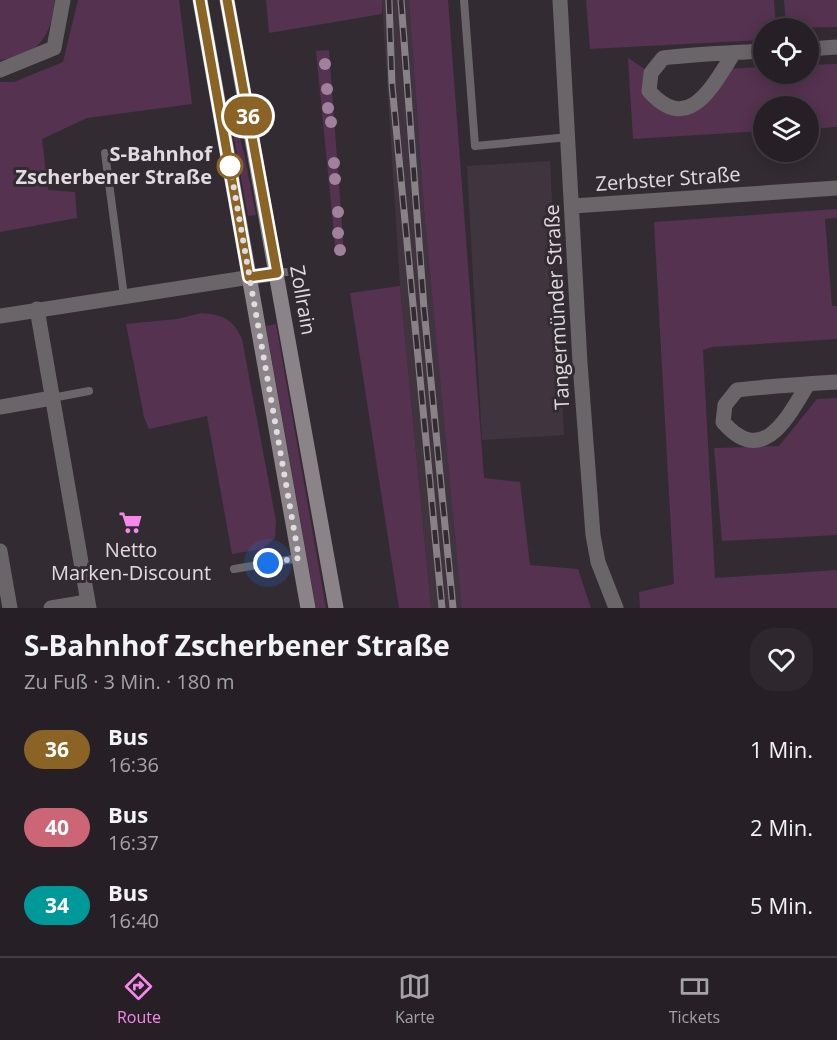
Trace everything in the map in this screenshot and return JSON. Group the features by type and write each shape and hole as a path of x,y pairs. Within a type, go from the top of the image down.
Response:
{"main road":[{"path":"200,0 308,608"},
{"name":"Zollrain","path":"227,0 336,608"}],"street":[{"path":"0,70 54,48 63,0"},
{"name":"Tangermünder Straße","path":"560,0 580,363 593,535 598,562 616,608"},
{"path":"819,48 837,47"},
{"path":"734,53 699,103 679,110 661,104 650,91 651,73 663,58 734,53 753,52"},
{"name":"Zerbster Straße","path":"573,206 837,188"},
{"path":"0,315 277,273"},
{"path":"37,309 88,605 51,608"},
{"path":"808,384 786,419 773,434 753,442 735,436 723,422 725,405 737,390 808,384 837,382"},
{"path":"0,407 52,398"},
{"path":"0,551 10,608"}],"lane":[{"path":"464,0 475,146 569,137"},
{"path":"105,153 123,296"},
{"path":"277,273 296,271"},
{"path":"52,398 89,391"},
{"path":"234,569 299,558"}],"shaded area":[{"path":"0,0 55,0 50,25 41,42 25,53 0,60"},
{"path":"78,0 179,0 192,104 87,118 42,139 48,190 75,192 77,218 0,232 0,82 14,82 63,62"},
{"path":"266,0 382,0 382,14 269,33"},
{"path":"382,0 409,0 424,210 463,608 431,608 400,286"},
{"path":"409,0 448,0 484,478 520,482 530,565 578,569 591,608 462,608 424,210"},
{"path":"586,0 774,0 775,18 753,18 753,41 590,49"},
{"path":"784,0 837,0 837,27 819,27 819,18 785,18"},
{"path":"329,50 344,253 336,254 316,51"},
{"path":"628,58 651,73 649,91 679,110 724,69 753,68 753,84 819,84 819,65 837,64 837,127 819,128 819,96 753,96 753,132 633,139"},
{"path":"232,110 244,153 256,215 248,216 229,111"},
{"path":"550,161 564,435 482,440 467,166"},
{"path":"837,209 837,218 825,219 832,306 837,306 837,339 712,347 703,350 715,578 837,570 837,608 640,608 639,592 674,584 654,222"},
{"path":"400,286 431,608 399,608 350,293"},
{"path":"202,313 226,319 235,327 242,339 276,521 275,538 262,549 232,554 207,416 149,429 144,417 126,324 177,319"},
{"path":"276,324 326,608 316,608 266,326"},
{"path":"837,398 837,535 722,541 714,448 779,446 817,399"}],"railway":[{"path":"389,0 392,85 442,608"},
{"path":"401,0 424,309 453,608"}],"bus line":[{"name":"36","path":"200,0 249,277 277,273 227,0"}],"place":[{"name":"S-Bahnhof Zscherbener Straße","path":"230,166"},
{"name":"Netto Marken-Discount","path":"131,522"}],"route":[{"path":"230,166 299,558 268,563"}]}
